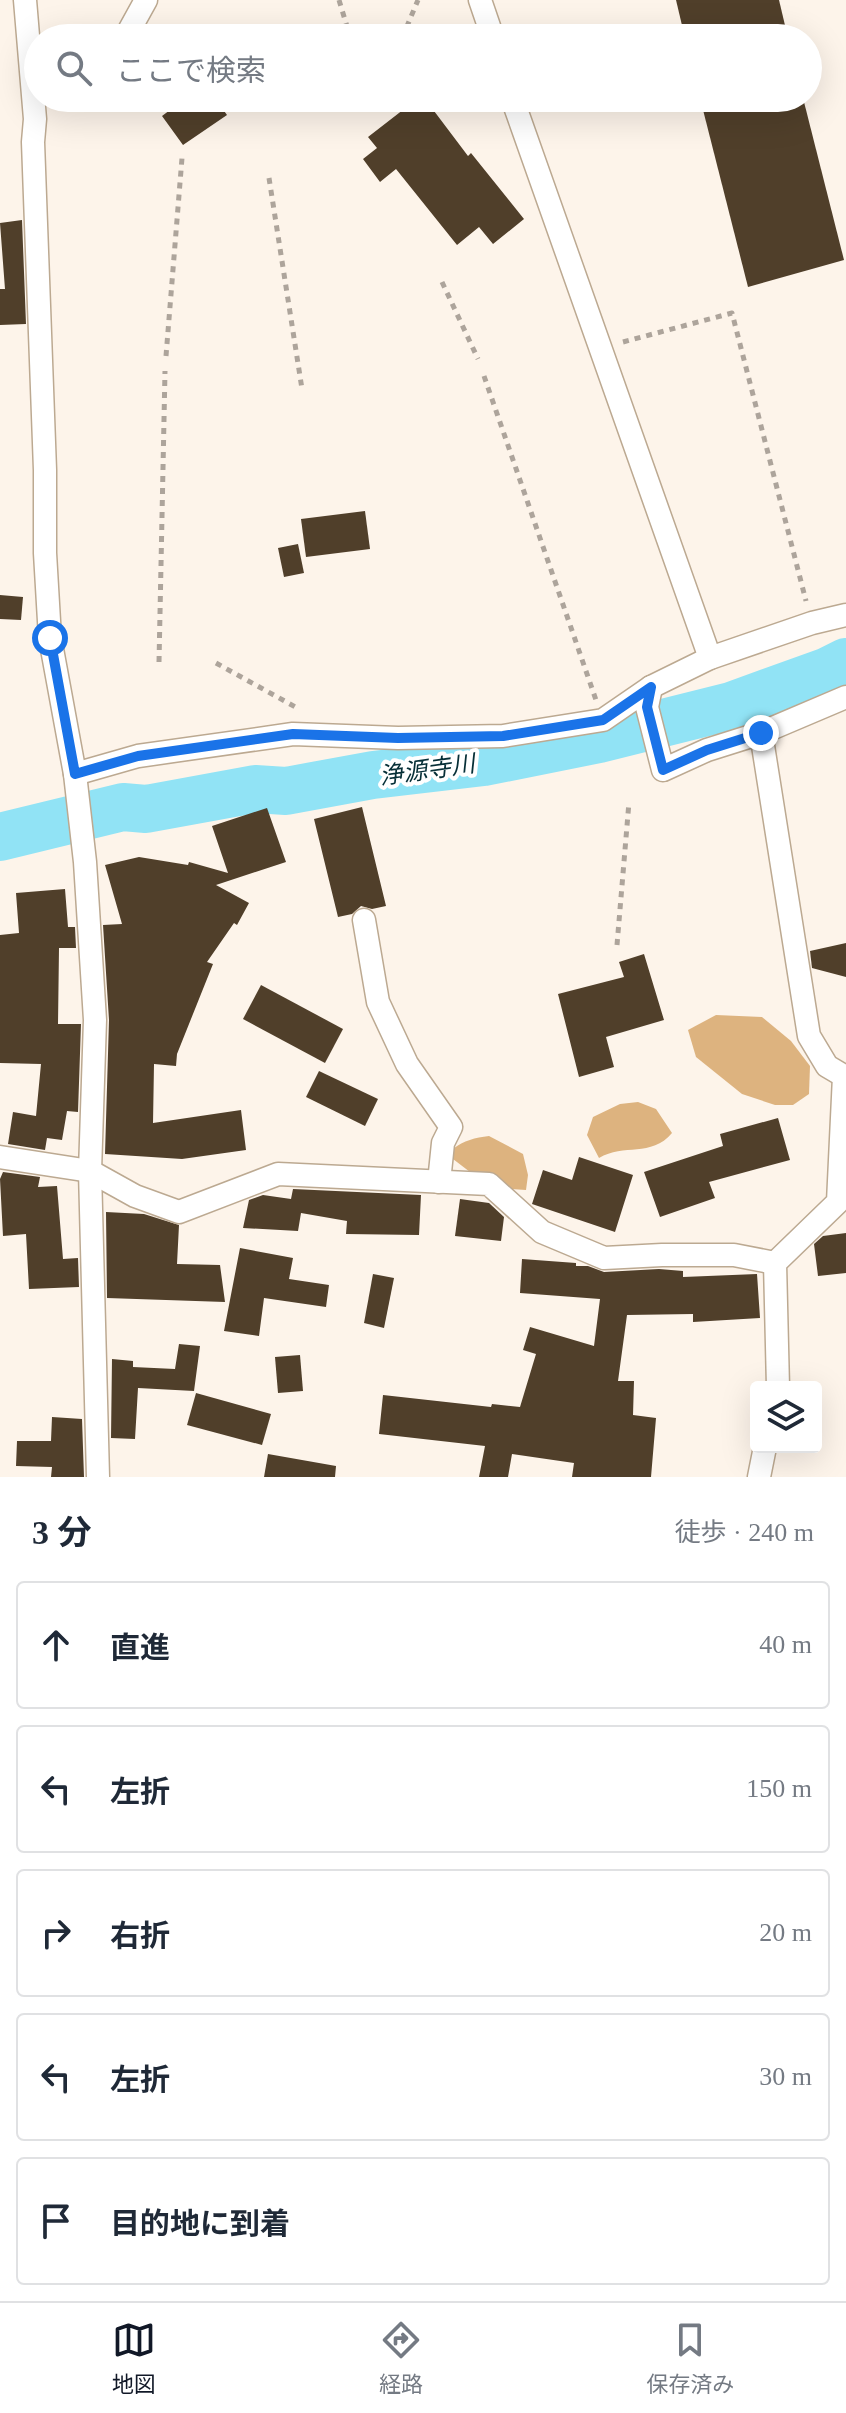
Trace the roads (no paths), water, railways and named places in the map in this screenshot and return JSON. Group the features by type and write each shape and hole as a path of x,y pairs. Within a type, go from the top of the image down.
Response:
{"street":[{"path":"25,0 28,24"},
{"path":"134,24 146,0"},
{"path":"480,0 488,24"},
{"path":"38,112 45,567 50,638 75,774 85,862 95,1020 90,1171 98,1477"},
{"path":"517,112 710,658"},
{"path":"75,774 138,756 293,734 398,738 503,736 603,720 649,697 710,658 812,623 846,615"},
{"path":"649,697 663,770 846,697"},
{"path":"761,733 809,1036 827,1066 844,1076 838,1202 775,1263 778,1381"},
{"path":"364,920 378,1002 407,1064 451,1127 443,1143 439,1182"},
{"path":"0,1157 90,1171 135,1196 179,1212 278,1174 489,1184 542,1232 604,1258 734,1255 775,1263"},
{"path":"759,1477 764,1453"}],"waterway":[{"name":"浄源寺川","path":"0,837 123,807 146,809 255,789 286,791 373,775 484,762 599,739 731,706 846,662"}]}
